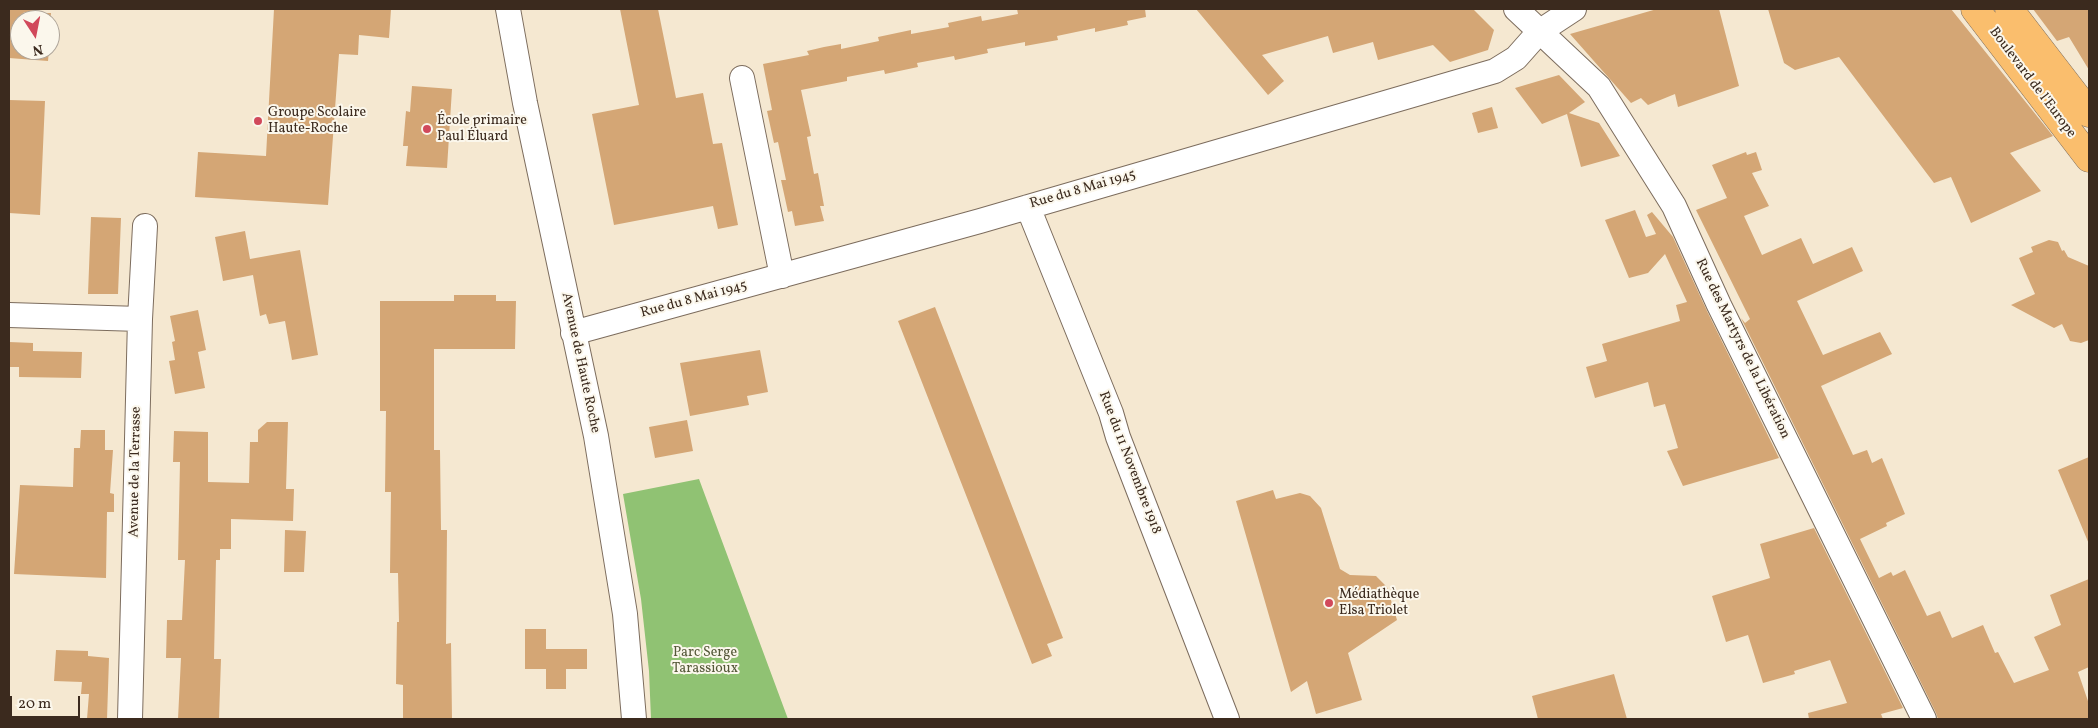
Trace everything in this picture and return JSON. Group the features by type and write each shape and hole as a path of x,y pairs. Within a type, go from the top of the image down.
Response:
{"main road":[{"name":"Boulevard de l'Europe","path":"1975,9 2089,158"},
{"name":"Boulevard de l'Europe","path":"2010,9 2089,113"}],"street":[{"name":"Avenue de Haute Roche","path":"508,9 573,333 596,436 625,614 634,719"},
{"name":"Rue des Martyrs de la Libération","path":"1516,9 1599,87 1674,206 1723,314 1924,719"},
{"name":"Rue du 8 Mai 1945","path":"573,333 1028,207 1495,70 1516,58 1539,32 1574,9"},
{"path":"742,78 782,276"},
{"name":"Rue du 11 Novembre 1918","path":"1028,207 1111,414 1118,437 1227,719"},
{"name":"Avenue de la Terrasse","path":"130,719 140,320 145,226"},
{"path":"9,315 140,320"}],"green space":[{"name":"Parc Serge Tarassioux","path":"699,479 788,719 651,719 649,671 641,599 623,494"}],"building":[{"path":"9,9 36,9 10,10 9,58"},
{"path":"274,9 391,9 389,38 359,35 358,55 339,54 328,205 195,197 198,152 266,156"},
{"path":"620,9 658,9 676,98 703,93 713,144 722,143 738,225 718,229 713,206 614,225 592,114 639,105"},
{"path":"1017,9 1145,9 1146,17 1127,21 1128,25 1095,32 1095,28 1057,36 1058,40 1025,46 1025,42 987,49 988,53 955,60 954,56 917,63 918,67 885,74 884,70 847,77 847,81 801,90 811,136 807,137 814,174 818,173 824,206 820,206 824,221 795,226 792,211 788,212 781,180 786,180 778,142 774,143 767,111 772,110 763,64 809,55 807,51 824,47 841,44 841,49 879,41 878,37 911,30 911,34 949,27 948,23 981,16 982,21 1018,14"},
{"path":"1196,9 1473,9 1494,30 1488,50 1450,62 1433,45 1378,60 1373,42 1333,53 1328,36 1262,55 1284,81 1268,95"},
{"path":"1657,9 1719,9 1739,86 1678,107 1675,94 1648,105 1641,98 1631,103 1570,34"},
{"path":"1768,9 1951,9 2053,136 2010,153 2041,191 1971,223 1951,177 1934,183 1839,57 1795,70 1784,63"},
{"path":"2033,9 2089,9 2089,70 2069,37 2057,41"},
{"path":"1559,75 1585,102 1569,113 1599,123 1620,156 1581,167 1567,114 1542,124 1515,88"},
{"name":"École primaire Paul Éluard","path":"412,86 452,89 447,168 406,166 408,146 403,146 406,111 410,112"},
{"path":"9,100 45,101 40,215 9,213"},
{"path":"1492,107 1498,128 1478,133 1472,113"},
{"path":"1746,152 1747,155 1756,152 1762,170 1752,173 1769,206 1744,216 1762,255 1801,238 1813,264 1852,247 1863,271 1797,301 1823,355 1880,332 1892,354 1821,386 1853,455 1867,450 1872,463 1882,458 1905,514 1886,523 1887,526 1860,539 1879,578 1891,572 1893,576 1905,570 1927,616 1940,611 1952,638 1983,625 1995,653 1998,652 2014,683 2049,670 2034,637 2061,625 2050,595 2089,579 2089,667 2078,672 2089,704 2089,719 1938,719 1741,318 1745,323 1750,319 1696,210 1727,198 1712,165"},
{"path":"1635,210 1646,237 1656,234 1647,215 1652,212 1673,237 1779,458 1683,486 1667,451 1678,448 1665,404 1654,407 1648,382 1595,398 1586,367 1607,361 1602,344 1680,321 1676,305 1687,302 1665,254 1648,273 1629,278 1605,220"},
{"path":"91,217 121,218 118,294 88,294"},
{"path":"245,231 250,259 300,250 318,355 292,360 285,321 269,324 266,314 260,316 253,275 223,281 215,237"},
{"path":"2049,240 2058,242 2062,251 2064,250 2068,257 2089,266 2089,340 2081,343 2070,341 2062,324 2054,328 2011,305 2035,294 2019,258 2033,252 2031,247"},
{"path":"454,295 496,295 496,301 516,301 515,349 434,349 434,450 440,450 441,530 447,530 446,644 451,643 452,719 403,719 403,685 396,684 397,622 399,622 398,573 390,573 391,492 385,492 386,411 380,411 380,301 454,301"},
{"path":"935,307 1063,638 1047,644 1052,656 1032,664 898,321"},
{"path":"198,310 206,350 198,352 205,388 175,394 169,361 175,360 172,342 175,341 170,316"},
{"path":"9,342 33,343 33,351 82,352 81,378 19,377 19,367 9,367"},
{"path":"760,350 768,392 747,396 749,405 690,416 680,363"},
{"path":"687,420 693,451 655,458 649,427"},
{"path":"267,422 288,422 286,489 294,489 293,521 231,519 231,549 220,549 220,560 216,560 214,659 221,659 219,719 178,719 181,658 166,658 167,620 182,620 185,560 178,560 180,462 173,462 174,431 208,432 208,482 249,483 250,442 258,442 258,430"},
{"path":"81,430 105,430 105,450 113,450 110,493 114,494 114,512 107,512 106,578 14,574 20,485 73,487 74,448 80,448"},
{"path":"2089,457 2089,544 2058,470"},
{"name":"Médiathèque Elsa Triolet","path":"1273,490 1276,499 1300,493 1310,496 1321,508 1340,569 1350,575 1376,576 1387,587 1397,620 1348,653 1362,700 1316,714 1307,681 1291,692 1236,501"},
{"path":"1814,528 1903,708 1881,714 1883,719 1809,719 1808,713 1847,703 1830,660 1794,671 1795,674 1763,683 1748,635 1726,642 1712,596 1770,578 1760,544"},
{"path":"285,530 306,531 304,572 284,572"},
{"path":"525,629 546,629 546,649 587,649 587,669 566,669 566,689 546,689 546,669 525,669"},
{"path":"56,650 88,651 88,656 109,658 107,719 87,719 89,694 81,694 82,682 54,681"},
{"path":"1614,674 1627,719 1538,719 1532,696"}],"place":[{"name":"Groupe Scolaire Haute-Roche","path":"258,121"},
{"name":"École primaire Paul Éluard","path":"427,129"},
{"name":"Médiathèque Elsa Triolet","path":"1329,603"}]}
